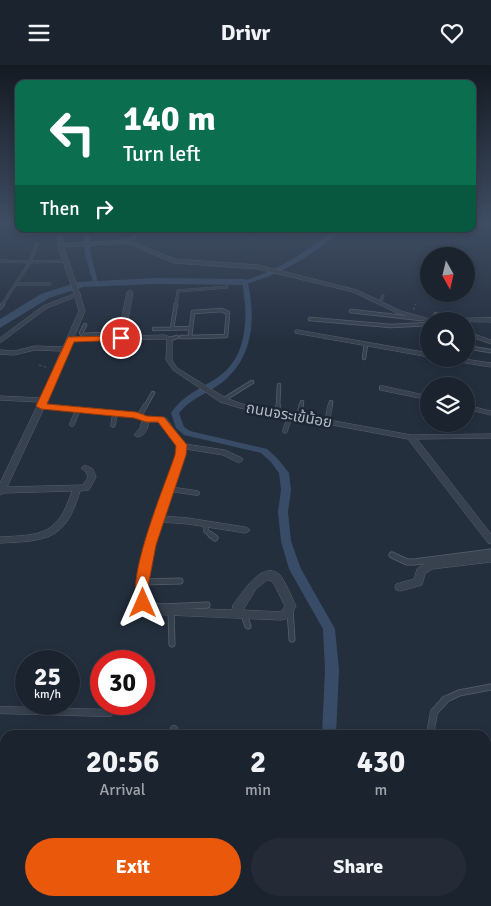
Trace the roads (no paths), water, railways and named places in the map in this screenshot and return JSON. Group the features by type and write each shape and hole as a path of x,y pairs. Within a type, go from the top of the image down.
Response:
{"street":[{"path":"67,263 78,293 82,311 42,403 0,491 86,488 89,485 92,474 85,468"},
{"path":"217,263 243,265 270,270 355,291 382,299 420,318"},
{"path":"118,338 123,327 130,292"},
{"path":"0,341 45,307 78,293"},
{"path":"475,320 491,320"},
{"path":"297,332 420,353"},
{"path":"475,337 491,342"},
{"path":"71,339 176,338"},
{"name":"ถนนจระเข้น้อย","path":"176,338 170,363 215,395 250,409 411,437 491,436"},
{"path":"0,352 14,353 35,348 66,349"},
{"path":"475,362 491,365"},
{"path":"383,388 420,396"},
{"path":"0,398 163,420 182,446 225,453 239,460"},
{"path":"475,409 491,413"},
{"path":"138,435 144,429 143,417"},
{"path":"411,437 491,541"},
{"path":"182,446 160,519 150,545 142,582 143,603 148,611 241,615 280,616 290,609 291,606 277,579 268,575 262,577 247,592 236,608 241,615"},
{"path":"0,540 33,538 51,533 71,511 77,488"},
{"path":"160,519 245,530"},
{"path":"400,587 418,582 421,572 430,566 491,558"}],"lane":[{"path":"0,308 29,263"},
{"path":"16,284 50,284"},
{"path":"172,328 178,291 227,287"},
{"path":"176,338 226,336 228,313 222,310 196,311 192,313 190,337"},
{"path":"351,311 420,319"},
{"path":"310,319 391,326 420,323"},
{"path":"84,325 81,333 83,335 102,334 108,327 123,327"},
{"path":"154,329 190,328"},
{"path":"116,355 118,338"},
{"path":"364,358 366,343"},
{"path":"475,348 490,351"},
{"path":"224,400 252,382"},
{"path":"278,414 279,385"},
{"path":"143,417 153,393"},
{"path":"299,417 302,402"},
{"path":"327,422 331,402"},
{"path":"72,424 78,410"},
{"path":"113,425 115,414"},
{"path":"285,431 290,416"},
{"path":"169,489 197,493"},
{"path":"206,524 206,531 215,538"},
{"path":"392,555 407,562 414,562 491,552"},
{"path":"142,582 180,581"},
{"path":"143,603 152,606 207,605"},
{"path":"290,609 292,639"},
{"path":"171,612 172,644"},
{"path":"241,615 248,626"},
{"path":"431,730 434,713 441,702 455,694 491,688"},
{"path":"0,710 90,712"}],"waterway":[{"path":"90,263 96,282"},
{"path":"290,263 258,279 245,282 248,296 249,324 247,338 236,363 227,374 216,383 188,399 175,413 180,428 187,433 264,451 284,473 286,490 283,512 286,541 295,569 329,629 332,670 329,730"},
{"path":"0,324 45,296 82,284 155,281 245,282"}]}
